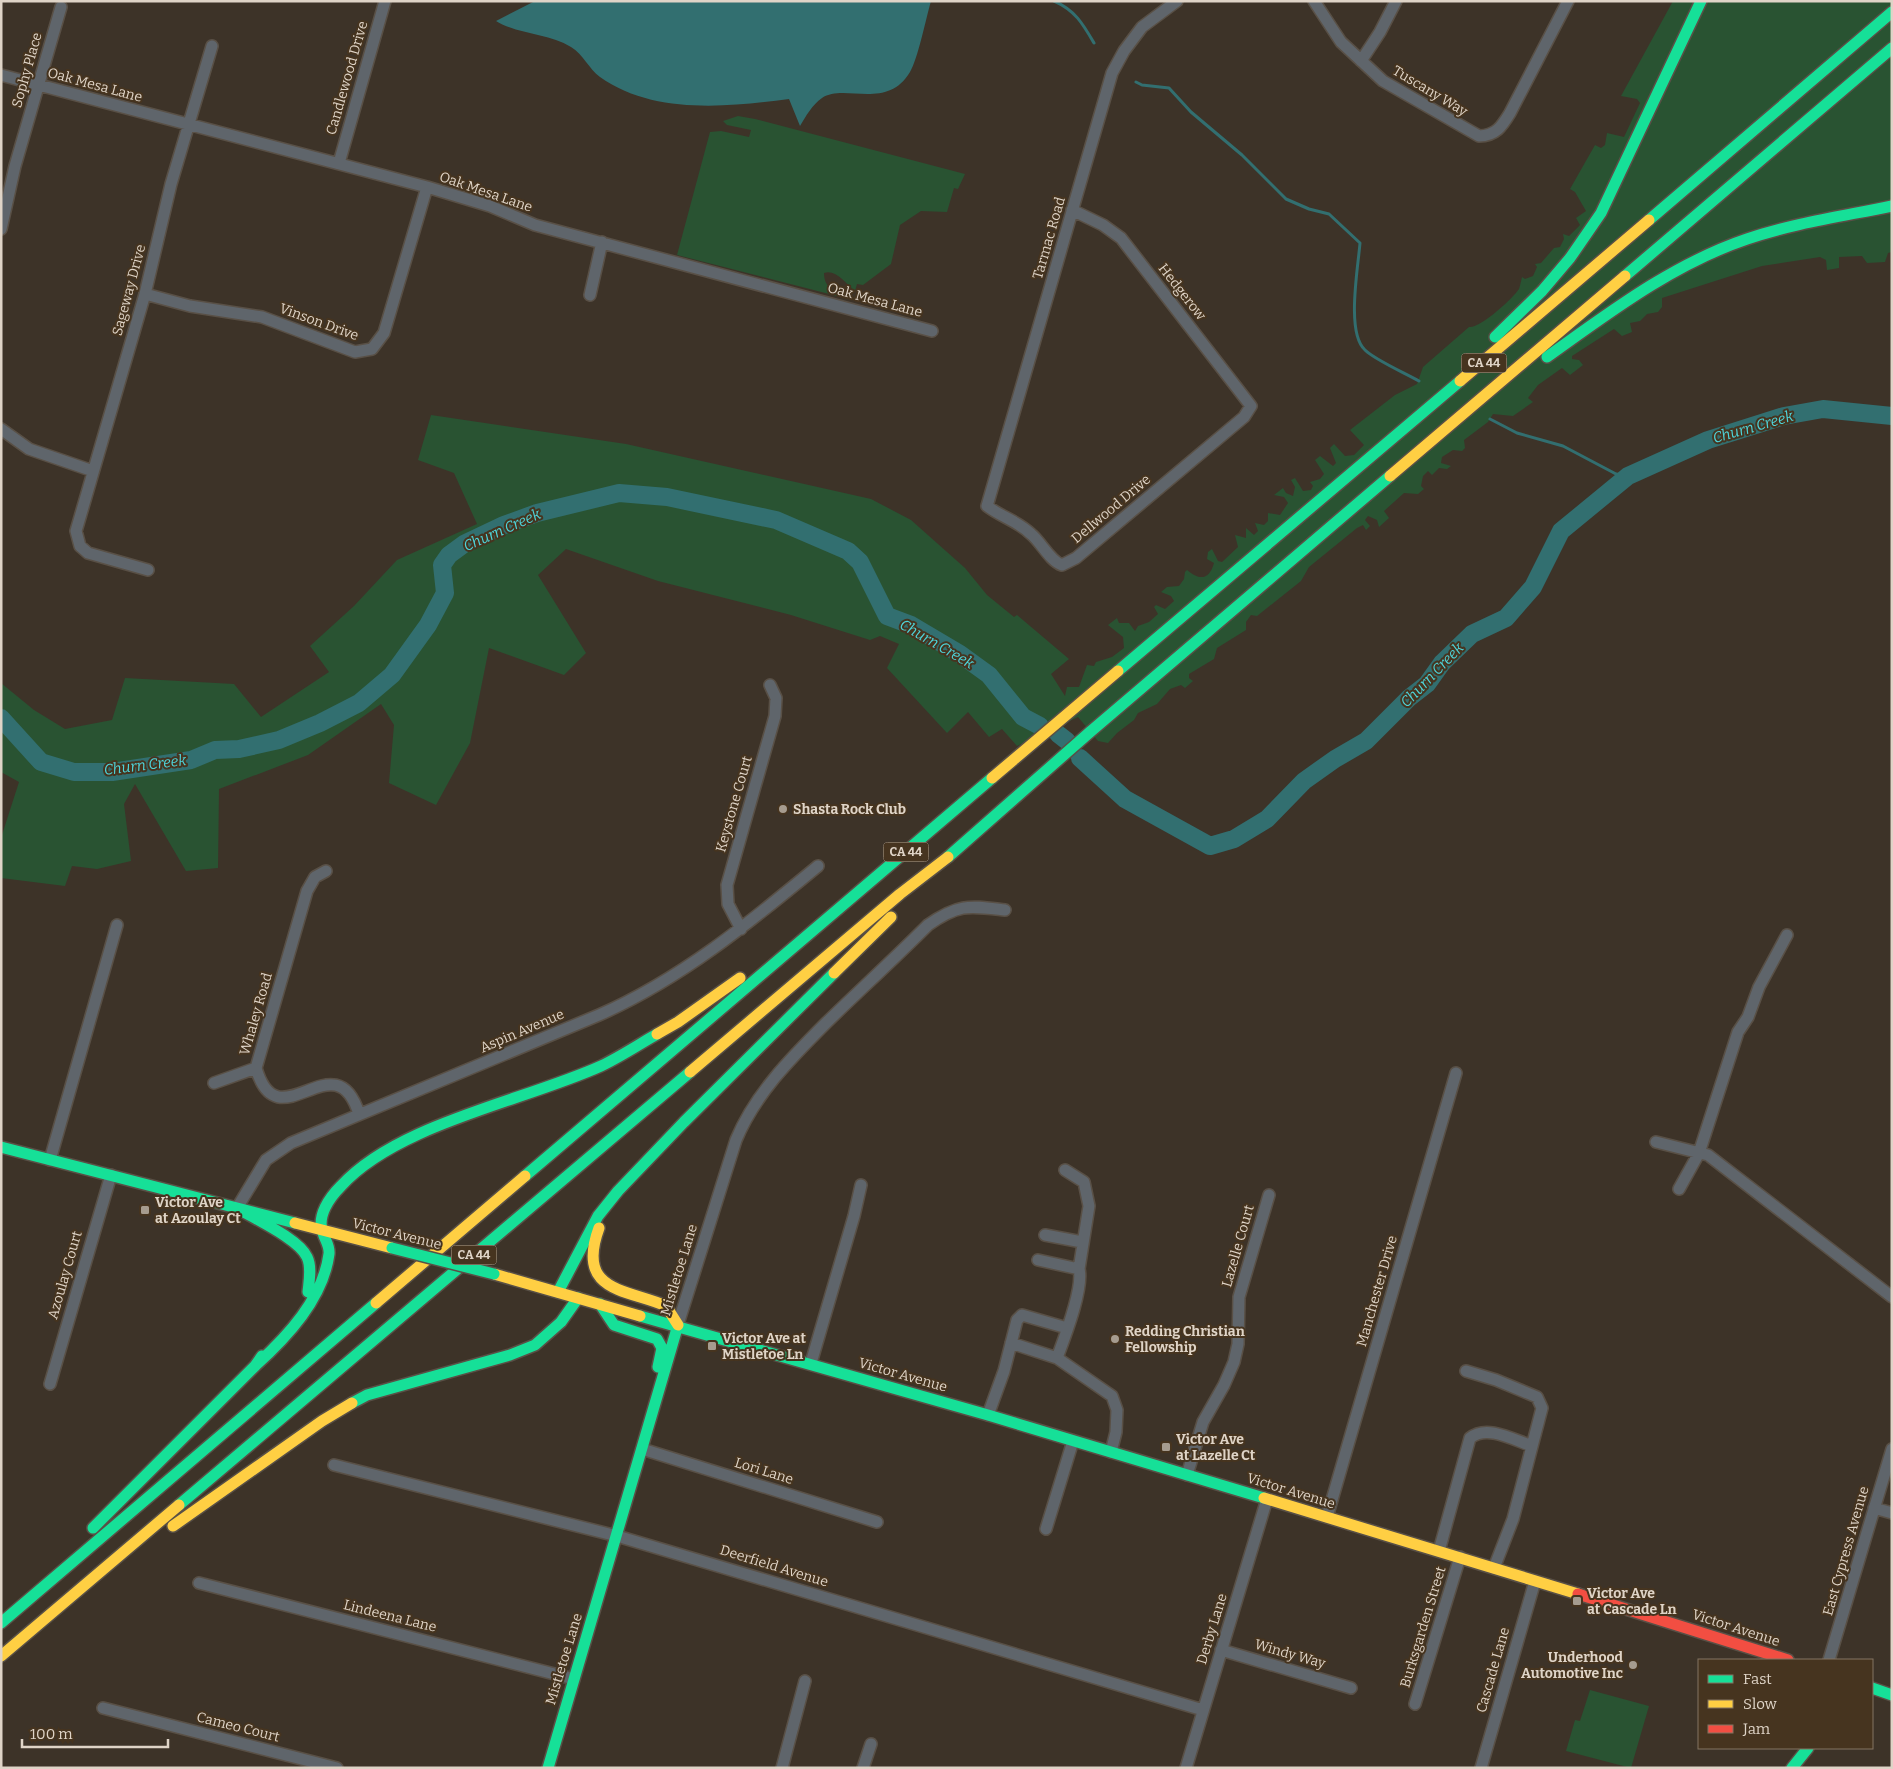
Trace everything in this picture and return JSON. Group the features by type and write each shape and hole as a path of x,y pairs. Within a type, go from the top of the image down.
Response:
{"main road":[{"path":"1417,416 1462,367 1542,291 1582,243 1616,184 1701,1"},
{"name":"CA 44","path":"1,1623 1074,711 1417,416 1471,373 1892,12"},
{"name":"CA 44","path":"1,1656 900,894 950,856 1090,732 1892,48"},
{"path":"1480,400 1521,375 1638,292 1698,260 1747,239 1892,206"},
{"path":"558,1292 598,1216 618,1191 828,979 937,875 950,856"},
{"path":"23,1604 37,1582 134,1490 293,1328 315,1290 329,1252 321,1230 322,1216 345,1183 372,1159 393,1146 430,1130 601,1066 678,1022 785,946 809,935"},
{"name":"Victor Avenue","path":"1,1147 494,1274 678,1325 988,1415 1327,1517 1785,1659"},
{"path":"618,1191 593,1244 595,1265 615,1290 670,1309 678,1325"},
{"path":"237,1208 301,1247 308,1258 310,1267 309,1286 300,1306 254,1366"},
{"path":"109,1564 143,1547 322,1420 349,1404 367,1395 396,1385 510,1355 535,1345 562,1322 578,1298"},
{"path":"600,1304 614,1325 654,1337 661,1346 653,1394 656,1404"},
{"name":"Mistletoe Lane","path":"548,1768 678,1325"},
{"path":"1766,1653 1774,1659"},
{"path":"1874,1689 1892,1695"},
{"path":"1792,1768 1795,1749"},
{"path":"1792,1768 1807,1749"}],"street":[{"name":"Candlewood Drive","path":"339,163 385,1"},
{"name":"Tarmac Road","path":"987,506 1110,80 1118,62 1142,27 1177,1"},
{"name":"Tuscany Way","path":"1314,1 1341,42 1383,81 1451,118 1469,132 1480,136 1488,136 1499,129 1510,113 1568,1"},
{"path":"1361,61 1380,32 1396,1"},
{"name":"Sophy Place","path":"1,230 15,166 61,7"},
{"name":"Sageway Drive","path":"148,570 88,552 78,542 76,531 146,294 163,212 212,46"},
{"name":"Oak Mesa Lane","path":"1,75 339,163 490,206 535,225 932,331"},
{"name":"Vinson Drive","path":"146,294 190,306 262,317 340,348 355,352 367,352 377,346 384,333 426,187"},
{"name":"Hedgerow","path":"1072,210 1103,225 1121,238 1250,402 1250,410"},
{"path":"590,295 602,242"},
{"name":"Dellwood Drive","path":"987,506 1021,525 1039,541 1056,562 1066,564 1244,418 1250,410"},
{"path":"1,429 29,449 93,472"},
{"name":"Keystone Court","path":"741,929 728,904 727,885 775,716 776,698 770,685"},
{"name":"Aspin Avenue","path":"237,1208 261,1167 272,1155 291,1143 606,1012 696,962 741,929 818,866"},
{"name":"Whaley Road","path":"326,871 314,877 307,891 256,1068 262,1083 273,1095 279,1097 296,1096 324,1084 339,1085 351,1094 359,1114"},
{"name":"Mistletoe Lane","path":"678,1325 736,1140 746,1118 764,1091 796,1054 928,925 944,914 961,907 1006,910"},
{"path":"50,1160 117,925"},
{"path":"1679,1189 1699,1152 1738,1032 1748,1017 1760,987 1787,935"},
{"path":"214,1083 256,1068"},
{"name":"Manchester Drive","path":"1327,1517 1456,1073"},
{"path":"1656,1142 1708,1155 1892,1297"},
{"path":"1057,1358 1081,1279 1079,1269 1089,1206 1087,1189 1084,1182 1064,1170"},
{"name":"Azoulay Court","path":"50,1384 111,1176"},
{"path":"811,1364 854,1216 861,1185"},
{"name":"Lazelle Court","path":"1187,1475 1205,1416 1224,1386 1234,1362 1238,1344 1239,1297 1269,1195"},
{"path":"1045,1235 1082,1242"},
{"path":"1038,1260 1079,1269"},
{"path":"988,1415 1018,1320 1022,1315 1067,1328"},
{"path":"1011,1343 1057,1358 1112,1396 1117,1410 1116,1432 1111,1452"},
{"path":"1466,1372 1496,1380 1537,1397 1542,1408 1513,1519 1494,1568"},
{"path":"1439,1551 1470,1438 1476,1432 1490,1432 1532,1446"},
{"path":"1046,1529 1073,1441"},
{"name":"Lori Lane","path":"642,1449 877,1522"},
{"name":"East Cypress Avenue","path":"1829,1659 1892,1449"},
{"name":"Deerfield Avenue","path":"334,1464 617,1536 1203,1710"},
{"name":"Derby Lane","path":"1186,1768 1267,1499"},
{"path":"1874,1508 1892,1513"},
{"name":"Burksgarden Street","path":"1415,1704 1460,1558"},
{"name":"Cascade Lane","path":"1481,1768 1535,1581"},
{"name":"Lindeena Lane","path":"198,1583 574,1679"},
{"name":"Windy Way","path":"1221,1650 1351,1688"},
{"path":"782,1768 805,1681"},
{"name":"Cameo Court","path":"103,1708 337,1768"},
{"path":"863,1768 871,1744"}],"green space":[{"path":"1673,1 1892,1 1892,252 1888,253 1885,262 1867,263 1862,256 1839,257 1839,268 1827,270 1826,260 1820,257 1762,266 1662,298 1662,307 1658,312 1647,314 1640,321 1630,323 1632,332 1622,336 1614,329 1572,356 1572,359 1579,360 1583,365 1570,375 1562,368 1538,385 1528,398 1533,402 1513,416 1493,414 1488,422 1464,440 1465,448 1462,451 1453,450 1442,457 1441,463 1451,466 1447,469 1439,468 1432,475 1428,471 1423,476 1421,486 1424,489 1418,494 1404,493 1384,511 1389,518 1379,527 1377,520 1368,516 1365,520 1370,526 1366,530 1363,525 1357,528 1309,567 1301,581 1257,616 1251,615 1246,622 1246,630 1217,648 1214,659 1189,674 1189,678 1193,681 1185,688 1181,685 1170,689 1157,704 1138,713 1134,720 1117,733 1108,743 1098,741 1078,717 1017,746 1002,729 989,737 968,712 947,733 887,668 899,644 880,636 870,640 791,615 658,581 566,549 538,575 586,653 564,675 489,648 470,743 436,805 389,783 394,725 381,704 308,755 219,789 218,868 186,871 135,784 124,804 131,861 97,869 72,866 65,886 1,878 1,838 19,782 1,772 1,683 34,710 65,729 112,720 125,678 234,684 261,717 329,672 310,646 354,606 397,560 477,524 454,473 418,460 431,415 626,444 871,499 911,520 965,568 987,595 1014,617 1017,615 1069,659 1051,674 1065,696 1067,687 1079,687 1087,665 1094,666 1096,662 1112,657 1124,648 1123,637 1108,625 1117,618 1119,623 1129,623 1135,631 1138,626 1149,622 1158,614 1154,607 1156,605 1165,609 1174,601 1171,596 1161,592 1167,587 1179,586 1187,570 1199,577 1206,576 1209,573 1214,563 1207,559 1208,552 1212,549 1218,561 1222,562 1238,547 1235,535 1246,538 1246,528 1254,535 1258,531 1255,523 1264,525 1268,521 1268,513 1280,515 1288,503 1284,497 1274,495 1283,488 1286,493 1293,496 1295,487 1291,480 1295,478 1303,491 1311,490 1313,486 1310,482 1320,479 1324,474 1315,460 1320,456 1333,466 1336,463 1330,448 1334,444 1345,456 1354,455 1364,445 1350,430 1395,395 1417,384 1423,367 1469,327 1481,323 1503,306 1519,289 1522,277 1525,279 1533,276 1537,267 1535,264 1541,263 1554,248 1560,247 1564,239 1563,234 1569,236 1580,225 1576,218 1586,211 1575,192 1570,189 1595,145 1601,148 1605,145 1607,133 1624,137 1640,103 1637,99 1621,96"},
{"path":"738,116 965,174 958,189 954,188 947,212 921,211 900,225 891,264 863,285 857,284 855,291 833,273 824,273 824,277 828,286 837,296 677,255 710,132 721,131 749,137 751,130 727,125 723,121"},
{"path":"1590,1690 1649,1706 1631,1768 1566,1751 1575,1720 1580,1721"}],"water":[{"path":"535,1 931,1 913,66 901,84 890,90 878,93 831,94 822,98 812,107 800,126 789,99 717,106 667,103 643,98 621,89 600,77 579,54 562,42 514,29 496,21"}],"waterway":[{"path":"1054,1 1073,13 1094,43"},
{"path":"1136,82 1142,85 1169,88 1191,112 1242,155 1286,199 1309,209 1329,214 1360,243 1355,300 1356,330 1359,342 1365,350 1376,358 1419,381"},
{"name":"Churn Creek","path":"1080,758 1125,799 1210,846 1234,839 1267,819 1304,781 1335,759 1366,741 1409,698 1427,684 1442,663 1472,634 1506,618 1533,587 1561,531 1628,476 1708,440 1784,416 1823,409 1892,416"},
{"path":"1490,419 1517,433 1563,446 1616,474 1628,476"},
{"name":"Churn Creek","path":"1,718 41,762 74,772 112,772 191,760 215,750 239,749 279,740 320,723 359,703 392,675 428,625 445,593 442,565 449,555 464,544 504,525 537,513 619,493 667,497 776,520 848,551 860,562 887,616 911,625 960,654 989,675 1023,717 1040,726"},
{"name":"Churn Creek","path":"1058,734 1067,741"}],"traffic: fast":[{"path":"1495,337 1542,291 1570,258 1601,213 1701,1"},
{"path":"1649,220 1892,12"},
{"path":"1625,276 1892,48"},
{"path":"1547,357 1643,290 1720,249 1783,228 1892,206"},
{"path":"1118,671 1460,381"},
{"path":"948,857 1090,732 1390,476"},
{"path":"525,1176 992,778"},
{"path":"558,1292 598,1216 618,1191 684,1122 834,973"},
{"path":"255,1366 291,1330 311,1302 325,1271 329,1254 321,1227 325,1207 337,1190 365,1164 394,1146 428,1130 601,1066 657,1034"},
{"path":"179,1505 690,1072"},
{"path":"1,1147 295,1223"},
{"path":"237,1208 286,1236 302,1250 307,1257 309,1265 308,1292"},
{"path":"392,1248 494,1274"},
{"path":"352,1403 367,1395 510,1355 535,1345 561,1322 578,1298"},
{"path":"1,1623 376,1303"},
{"path":"600,1304 614,1325 657,1339 662,1348 658,1367"},
{"path":"640,1316 988,1415 1264,1498"},
{"path":"548,1768 678,1325"},
{"path":"93,1528 255,1366 262,1356"},
{"path":"1873,1688 1892,1695"},
{"path":"1792,1768 1807,1749"}],"traffic: slow":[{"path":"1460,381 1649,220"},
{"path":"1390,476 1625,276"},
{"path":"992,778 1118,671"},
{"path":"690,1072 900,894 948,857"},
{"path":"834,973 891,917"},
{"path":"657,1034 678,1022 740,978"},
{"path":"376,1303 525,1176"},
{"path":"295,1223 392,1248"},
{"path":"599,1228 593,1249 594,1265 600,1277 609,1285 622,1291 666,1306 678,1325"},
{"path":"494,1274 640,1316"},
{"path":"173,1526 322,1421 352,1403"},
{"path":"1264,1498 1578,1594"},
{"path":"1,1656 179,1505"}],"traffic: jam":[{"path":"1578,1594 1785,1659"}],"place":[{"name":"Shasta Rock Club","path":"783,809"},
{"name":"Victor Ave at Azoulay Ct","path":"145,1210"},
{"name":"Redding Christian Fellowship","path":"1115,1339"},
{"name":"Victor Ave at Mistletoe Ln","path":"712,1346"},
{"name":"Victor Ave at Lazelle Ct","path":"1166,1447"},
{"name":"Victor Ave at Cascade Ln","path":"1577,1601"},
{"name":"Underhood Automotive Inc","path":"1633,1665"}]}
